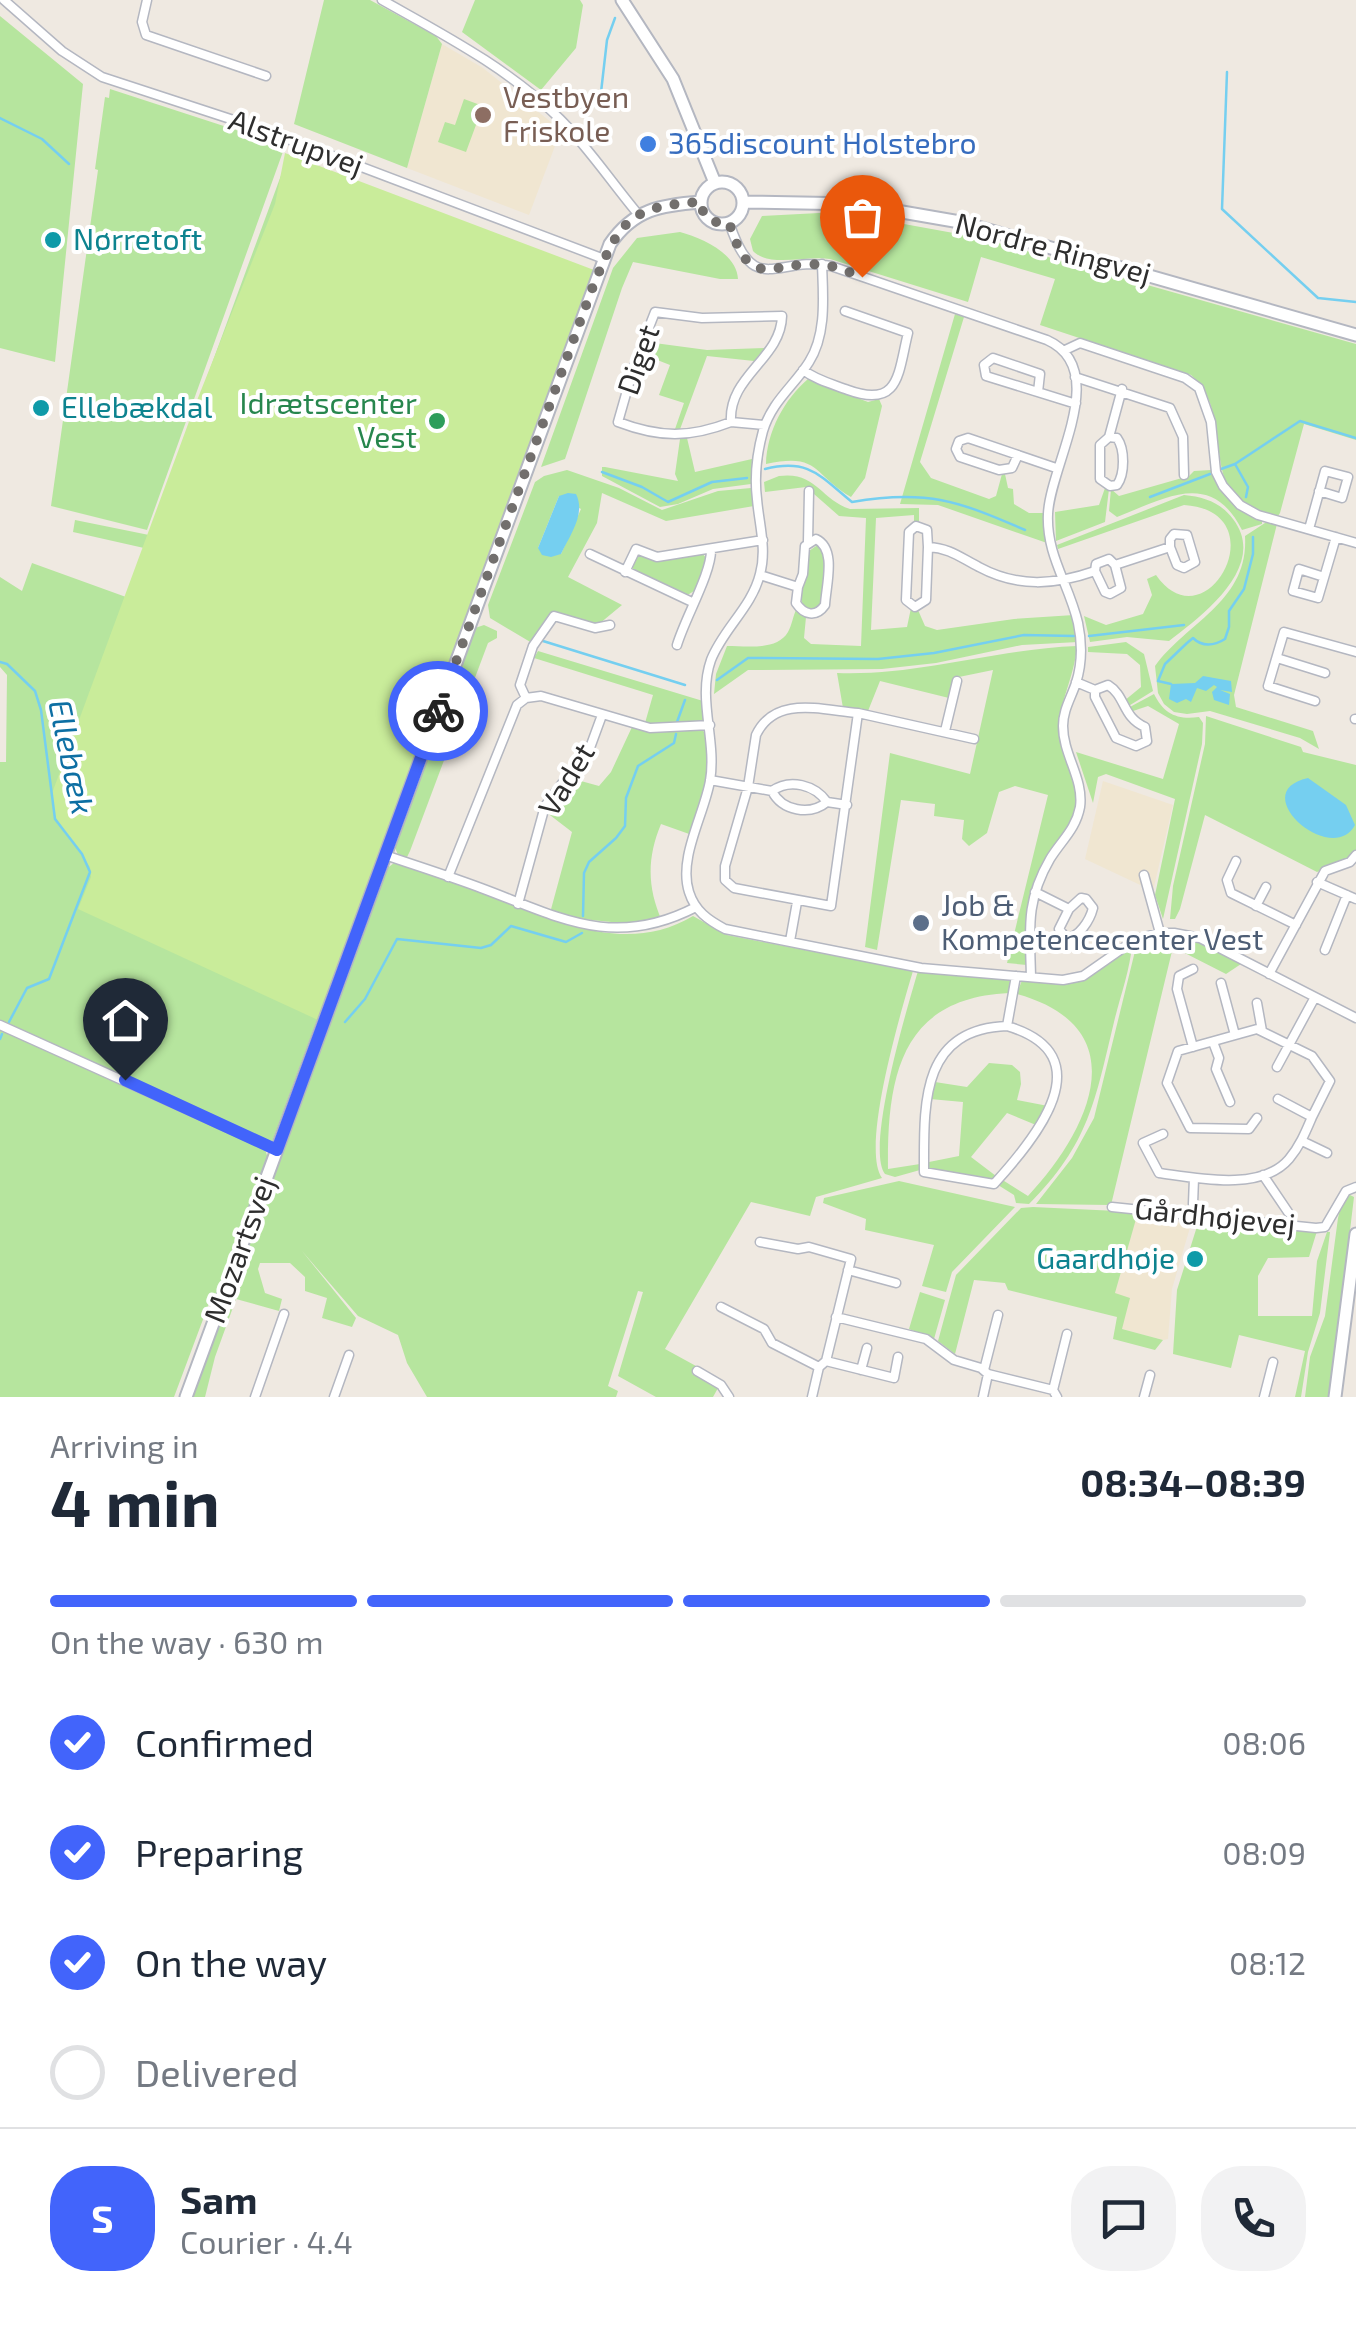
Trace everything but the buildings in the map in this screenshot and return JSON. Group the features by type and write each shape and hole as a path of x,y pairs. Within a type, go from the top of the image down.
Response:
{"street":[{"name":"Alstrupvej","path":"4,0 74,60 102,76 264,130 604,260"},
{"path":"147,0 142,22 146,35 266,76"},
{"path":"382,0 502,71 561,120 638,214 661,205 701,202"},
{"path":"622,0 673,79 715,182"},
{"path":"715,182 734,185 743,202 740,214 729,222 713,222 702,210 701,202 705,190 715,182"},
{"name":"Nordre Ringvej","path":"743,202 856,204 942,218 1356,335"},
{"name":"Mozartsvej","path":"186,1397 604,260 618,233 638,214"},
{"path":"729,222 742,256 757,268 776,270 822,264 1047,340 1063,350 1076,376 1071,430 1056,468 1047,526 1050,550 1079,625 1080,664 1066,706 1063,732 1079,783 1080,808 1034,892 1027,930 1030,977"},
{"path":"822,264 820,336 804,370 784,391 765,425 758,448 756,485 763,540 760,576 712,659 706,691 710,780 686,873 688,891 696,907 707,920 725,929 922,968 1063,980 1083,976 1121,948 1160,932 1200,938 1356,1018"},
{"path":"804,370 814,378 865,396 882,395 896,382 908,333 845,311"},
{"name":"Diget","path":"731,422 734,397 744,378 776,342 782,316 702,318 655,312 618,422 644,432 683,436 731,422 765,425"},
{"path":"1063,350 1080,343 1190,380 1207,404 1216,472 1227,491 1258,515 1356,543"},
{"path":"1038,392 1041,380 1034,370 993,358 984,365 986,376 1076,404"},
{"path":"1076,376 1170,408 1182,437 1184,475"},
{"path":"1109,437 1117,438 1122,446 1122,478 1110,486 1100,480 1100,444 1109,437 1122,389"},
{"path":"1018,456 1012,468 999,470 960,456 956,449 959,441 968,438 1056,468"},
{"path":"808,542 816,539 828,550 825,605 812,614 802,612 796,603 808,542 809,491"},
{"path":"1309,529 1319,491"},
{"path":"919,525 927,530 928,547 926,600 915,607 906,600 912,528 919,525"},
{"path":"1174,534 1187,535 1194,562 1184,568 1170,547 1174,534"},
{"path":"1324,577 1299,570 1292,591 1318,598 1336,537"},
{"path":"625,572 636,548 658,558 763,540"},
{"path":"928,547 948,549 983,570 1008,579 1036,583 1062,582 1095,570 1102,559 1109,559 1115,565 1121,588 1104,592 1095,570"},
{"path":"1115,565 1170,547"},
{"path":"677,645 712,562 711,549"},
{"path":"590,554 692,602"},
{"path":"760,576 798,587"},
{"path":"448,877 516,705 526,698 520,685 532,646 554,616 595,628 610,625"},
{"path":"1316,700 1268,686 1284,632 1356,652"},
{"path":"1277,658 1325,673"},
{"path":"945,732 957,682"},
{"path":"1076,682 1095,690 1108,684 1114,688 1132,721 1145,728 1148,741 1136,746 1116,738 1095,690"},
{"name":"Vadet","path":"526,698 541,696 650,728 710,725"},
{"path":"858,713 831,906 734,888 725,880 725,866 748,787 756,735 774,712 791,707 858,713 974,739"},
{"name":"Vadet","path":"518,904 544,806 591,745 602,715"},
{"path":"710,780 772,791"},
{"path":"772,791 776,786 798,784 818,792 827,802 846,805"},
{"path":"772,791 776,800 796,809 818,809 827,802"},
{"path":"385,855 559,920 624,927 654,925 696,907"},
{"path":"1270,974 1317,882 1325,871 1350,862 1356,855"},
{"path":"1236,860 1227,880 1232,893 1296,925"},
{"path":"1144,875 1160,932"},
{"path":"1317,882 1351,897 1325,950"},
{"path":"1256,906 1266,886"},
{"path":"1034,892 1069,908"},
{"path":"1081,898 1093,908 1072,938 1059,929 1069,908 1081,898"},
{"path":"790,941 797,902"},
{"path":"1193,969 1179,976 1177,989 1193,1047"},
{"path":"1007,1026 1016,976"},
{"path":"1222,983 1235,1035"},
{"path":"1277,1067 1314,997"},
{"path":"1257,1003 1262,1031"},
{"path":"0,1026 277,1150"},
{"path":"1007,1026 1030,1033 1044,1043 1054,1060 1057,1079 1051,1108 1026,1149 994,1184 924,1172 924,1112 931,1077 943,1053 962,1035 982,1027 1007,1026"},
{"path":"1163,1134 1143,1143 1159,1174 1250,1178 1287,1162 1302,1141 1330,1081 1312,1056 1256,1029 1178,1051 1167,1083 1190,1128 1249,1129 1257,1118"},
{"path":"1212,1042 1219,1058 1216,1069 1230,1102"},
{"path":"1278,1099 1312,1116"},
{"path":"1302,1141 1328,1153"},
{"path":"1262,1174 1288,1212"},
{"path":"1194,1178 1194,1204"},
{"name":"Gårdhøjevej","path":"1112,1206 1325,1227 1346,1191 1356,1187"},
{"path":"1335,1397 1356,1234"},
{"path":"760,1242 798,1249 809,1247 851,1258 812,1397"},
{"path":"848,1270 896,1282"},
{"path":"721,1307 764,1329 772,1343 822,1364 894,1378 898,1356"},
{"path":"255,1397 284,1314"},
{"path":"983,1397 984,1371 998,1315"},
{"path":"836,1317 926,1339 954,1360 1055,1394 1066,1334"},
{"path":"862,1370 867,1348"},
{"path":"334,1397 349,1355"},
{"path":"1264,1397 1273,1362"},
{"path":"697,1371 721,1386 729,1397"},
{"path":"1144,1397 1150,1375"}],"shaded area":[{"name":"Vestbyen Friskole","path":"442,44 483,68 561,130 529,215 407,168"},
{"path":"1103,781 1173,805 1153,891 1085,859"},
{"path":"1136,1218 1191,1224 1172,1289 1168,1339 1122,1329 1115,1293"}],"green space":[{"path":"324,0 370,0 436,36 442,44 407,168 294,124"},
{"path":"475,0 580,0 583,5 576,48 541,90 462,32"},
{"path":"0,16 83,84 55,362 0,348"},
{"path":"110,89 285,146 147,530 51,506 105,97 109,98"},
{"path":"464,99 483,106 466,152 438,142 445,122 455,125"},
{"name":"Idrætscenter Vest","path":"285,153 594,270 318,1020 78,909 91,877 90,867 54,815 51,796 194,408 275,204"},
{"name":"Idrætscenter Vest","path":"287,159 491,549 272,1142 0,1021 0,762 6,762 7,675 0,667 0,577 22,591 32,563 126,597 144,548 73,532 75,520 149,535"},
{"path":"838,212 981,238 1356,344 1356,440 1304,424 1280,513 1278,516 1251,509 1234,495 1225,478 1213,414 1205,393 1191,375 1040,325 1055,279 981,257 968,302 830,259 778,260 753,251 750,239 762,216"},
{"path":"680,232 699,238 725,255 738,279 633,262 565,459 541,467 613,268 637,238"},
{"path":"955,314 964,317 920,462 931,478 989,499 996,496 1005,474 1008,488 1013,489 1014,504 1029,513 1045,513 1047,543 938,505 900,504"},
{"path":"647,342 707,350 765,348 754,361 707,356 679,432 674,432 684,403 659,395 670,365 642,354"},
{"path":"808,379 868,402 879,399 882,406 865,478 851,497 807,463 766,464 778,417"},
{"path":"687,438 695,472 752,459 751,484 713,489 660,507 602,476 605,467 678,481 675,474 680,439"},
{"path":"567,470 619,488 662,510 718,491 751,488 754,506 666,521 602,493 597,523 568,577 622,605 599,624 553,612 532,643 490,618 488,605 535,482","holes":["559,496 581,509 561,554 538,548"]},
{"path":"1211,470 1262,524 1242,530 1230,511 1202,494 1170,497 1117,517 1109,511 1111,489 1119,496 1189,476 1194,471"},
{"path":"779,476 810,482 850,509 919,508 919,523 914,524 914,515 876,518 871,630 907,627 911,608 918,610 925,626 937,630 1074,615 1078,642 1022,645 936,663 882,669 748,670 714,694 716,674 727,646 776,642 788,632 796,610 806,617 804,638 811,644 861,646 866,518 839,516 806,487 765,492 764,482"},
{"path":"1105,488 1109,489 1105,522 1056,541 1055,512 1099,505"},
{"path":"1184,495 1223,508 1242,537 1243,554 1227,588 1169,641 1127,637 1090,642 1084,616 1106,625 1143,614 1152,595 1147,579 1156,575 1175,593 1195,595 1212,586 1225,569 1231,549 1227,529 1212,513 1184,505 1058,549 1057,545"},
{"path":"1268,521 1277,524 1234,695 1236,707 1313,731 1319,749 1300,738 1210,711 1174,712 1158,693 1155,666 1227,594 1244,558 1245,536"},
{"path":"819,544 827,553 824,605 812,612 803,607 801,596 809,551"},
{"path":"701,552 708,560 694,591 686,596 634,571 631,565 640,554"},
{"path":"484,625 497,631 497,638 488,643 410,851 407,857 398,855 394,845 475,628"},
{"path":"1126,642 1144,654 1153,691 1127,707 1124,701 1141,687 1140,665 1127,654 1088,652 1088,647"},
{"path":"1077,646 1059,730 1076,791 1075,813 1032,904 1026,931 1027,965 1007,963 1048,795 1015,786 999,792 987,833 969,846 962,839 964,820 934,816 935,804 901,800 877,950 865,947 890,753 970,774 993,670 954,678 949,698 880,681 868,711 843,708 837,673 898,670"},
{"path":"538,651 703,701 706,718 702,723 645,723 653,695 534,658"},
{"path":"1154,694 1172,714 1199,717 1203,723 1202,744 1163,919 1155,895 1175,799 1106,774 1098,777 1093,803 1076,752 1163,779 1179,724 1148,706 1130,712 1128,708"},
{"path":"1206,716 1301,747 1303,752 1356,765 1356,852 1317,872 1205,815 1180,909 1175,919 1170,919 1173,886 1205,744"},
{"path":"632,727 647,731 700,729 706,733 707,780 692,835 661,824 653,849 651,884 662,921 606,921 550,913 572,832 546,812 547,808 562,815 565,808 551,801 570,778 599,786 611,772"},
{"path":"394,863 584,929 639,934 693,916 727,935 913,971 879,1109 877,1162 882,1178 816,1197 810,1216 751,1202 665,1349 696,1366 692,1374 718,1388 713,1397 656,1397 618,1376 643,1292 638,1291 608,1386 618,1391 616,1397 427,1397 407,1363 398,1335 358,1316 302,1251 356,1318 352,1327 322,1318 327,1298 305,1291 305,1277 290,1263 260,1263 265,1293 282,1299 279,1311 236,1299 205,1397 188,1397 262,1209 386,869"},
{"path":"1159,937 1196,941 1241,964 1226,974 1173,947 1111,1205 1036,1204 1072,1158 1094,1118 1137,943"},
{"path":"1132,945 1087,1120 1049,1182 1029,1204 1016,1203 1014,1195 998,1185 1001,1179 1028,1196 1069,1142 1091,1083 1090,1056 1079,1031 1055,1010 1017,994 1022,980 1081,977"},
{"path":"918,971 1005,978 1012,982 1009,993 973,998 944,1010 923,1026 908,1048 891,1103 888,1169 920,1164 920,1170 895,1177 885,1174 880,1159 880,1136 890,1076"},
{"path":"0,1028 264,1147 268,1158 217,1299 211,1298 174,1397 0,1397"},
{"path":"989,1063 1012,1065 1020,1072 1017,1100 1048,1106 1036,1125 1007,1113 971,1157 996,1176 987,1181 929,1171 929,1162 959,1156 963,1102 930,1099 935,1082 967,1087"},
{"path":"899,1181 1015,1207 952,1272 946,1292 922,1286 934,1245 865,1230 866,1219 823,1203 824,1198"},
{"path":"1348,1194 1354,1197 1330,1397 1305,1397 1310,1357 1325,1316 1338,1218"},
{"path":"1021,1208 1138,1212 1115,1293 1130,1298 1122,1329 1163,1340 1155,1350 1113,1339 1117,1317 1008,1290 1005,1283 974,1280 955,1354 938,1341 956,1275"},
{"path":"1199,1220 1317,1231 1309,1257 1268,1258 1258,1276 1258,1316 1312,1316 1317,1261 1330,1232 1320,1313 1308,1352 1301,1397 1295,1397 1305,1351 1239,1335 1231,1368 1173,1354 1177,1290"},
{"path":"920,1292 945,1300 934,1339 909,1329"}],"water":[{"path":"576,494 579,502 576,524 561,554 542,555 538,548 559,496"},
{"path":"1203,676 1231,681 1232,692 1220,690 1230,694 1229,705 1214,700 1214,685 1206,691 1197,688 1191,702 1169,699 1171,684 1195,683"},
{"path":"1308,778 1346,805 1355,825 1344,836 1329,838 1313,833 1289,810 1285,797 1291,786"}],"waterway":[{"path":"600,101 607,40 615,18"},
{"path":"1227,72 1222,209 1318,298 1356,302"},
{"path":"0,118 42,139 69,164"},
{"path":"1221,469 1300,421 1356,438"},
{"path":"1235,464 1248,487 1246,497"},
{"path":"765,469 803,468 822,477 852,502 901,497 942,500 1025,530"},
{"path":"602,472 668,502 712,482 747,478"},
{"path":"1150,497 1210,474"},
{"path":"1171,684 1158,681 1165,664 1193,638 1208,644 1225,639 1229,611 1244,589 1253,537"},
{"path":"1089,636 1184,625"},
{"path":"717,680 748,658 878,659 934,653 1024,635 1074,636"},
{"path":"543,641 685,685"},
{"name":"Ellebæk","path":"0,662 35,691 55,819 82,854 90,872 49,979 27,988 9,1022"},
{"path":"677,722 685,700"},
{"path":"583,916 584,873 589,862 625,826 626,798 638,766 674,743 676,734"},
{"path":"345,1022 365,999 397,939 481,948 491,945 511,926 566,942 582,933"},
{"name":"Ellebæk","path":"0,1039 2,1034"}],"way so far":[{"path":"438,711 592,289 610,244 627,223 661,205 701,202 706,217 713,222 729,222 742,256 757,268 776,270 822,264 862,277"}],"place":[{"name":"Vestbyen Friskole","path":"483,115"},
{"name":"365discount Holstebro","path":"648,144"},
{"name":"Nørretoft","path":"53,240"},
{"name":"Ellebækdal","path":"41,408"},
{"name":"Idrætscenter Vest","path":"437,421"},
{"name":"Job & Kompetencecenter Vest","path":"921,923"},
{"name":"Gaardhøje","path":"1195,1259"}],"route":[{"path":"125,1080 277,1150 438,711"}]}
